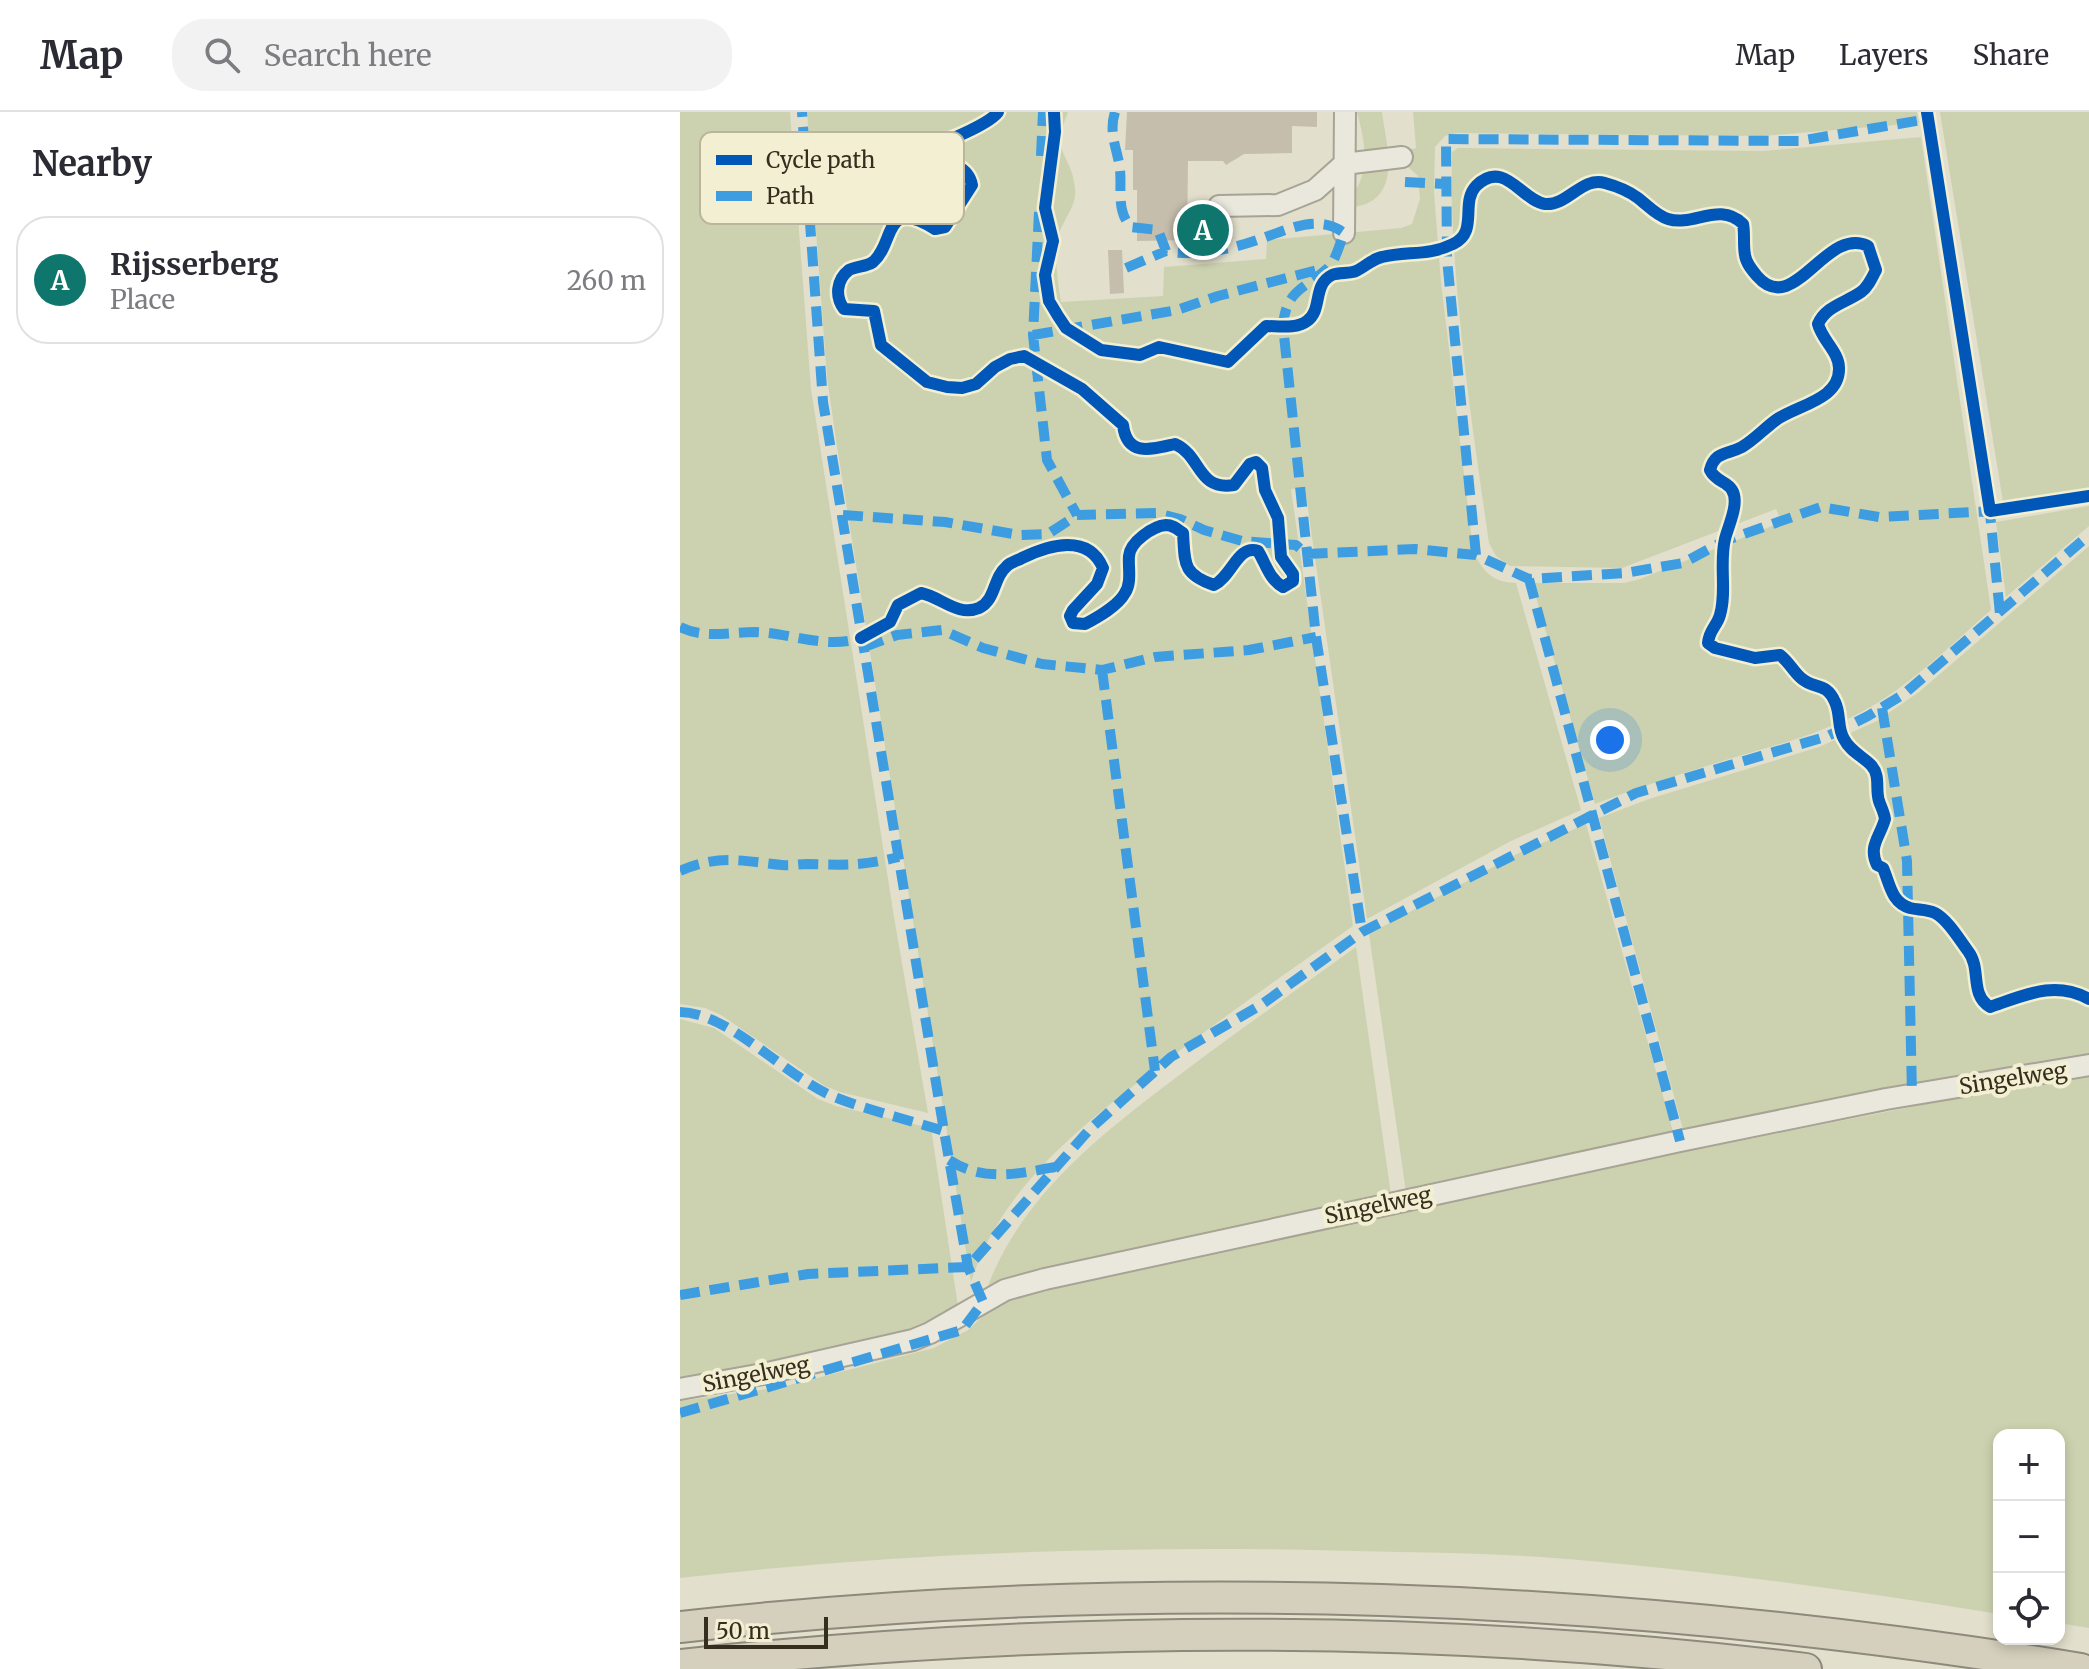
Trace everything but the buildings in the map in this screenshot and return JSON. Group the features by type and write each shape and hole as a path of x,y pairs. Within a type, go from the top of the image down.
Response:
{"highway":[{"path":"680,1627 864,1609 1010,1600 1159,1596 1325,1597 1468,1602 1684,1618 1881,1640 2081,1669"},
{"path":"680,1665 860,1648 971,1642 1083,1637 1303,1635 1547,1645 1806,1669"}],"street":[{"path":"1344,233 1345,112"},
{"path":"1219,206 1278,205 1315,190 1344,164 1402,157"},
{"name":"Singelweg","path":"680,1389 763,1374 913,1340 1005,1290 1045,1279 1695,1138 1886,1099 2089,1065"}],"green space":[{"path":"680,112 790,112 792,132 700,132 700,224 798,224 811,389 928,1113 825,1086 721,1015 705,1008 680,1004"},
{"path":"807,112 1068,112 1061,146 1073,176 1075,195 1057,243 1061,302 1163,296 1164,267 1266,259 1267,240 1401,228 1412,224 1420,199 1418,176 1405,164 1407,150 1416,148 1413,112 1917,112 1919,123 1763,136 1456,133 1445,136 1435,147 1434,192 1441,282 1473,550 1480,564 1494,578 1516,583 1581,810 1511,841 1367,919 1305,488 1291,489 1353,926 1110,1104 1052,1155 1004,1214 985,1246 971,1282 836,440 827,377 815,224 964,224 964,132 809,132"},
{"path":"1357,112 1382,112 1388,173 1379,195 1368,203 1351,208 1350,198 1362,178 1365,156"},
{"path":"1940,112 2089,112 2089,491 2003,502"},
{"path":"1921,137 1991,610 1903,685 1855,715 1802,737 1595,804 1532,583 1624,583 1782,522 1776,509 1622,568 1510,566 1496,556 1489,543 1461,333 1454,249 1452,152 1458,148 1763,151"},
{"path":"2089,506 2089,526 2006,597 1996,522"},
{"path":"2089,546 2089,1054 1684,1133 1599,818 1649,799 1819,747 1877,721 1919,692"},
{"path":"1586,824 1674,1135 1406,1192 1369,934 1517,854"},
{"path":"1356,947 1391,1195 987,1288 1022,1223 1044,1194 1096,1142 1182,1073"},
{"path":"680,1019 714,1028 818,1099 931,1128 959,1313 930,1329 680,1384"},
{"path":"2089,1072 2089,1628 2065,1624 2065,1429 1993,1429 1993,1613 1693,1571 1561,1558 1445,1553 1273,1549 1018,1552 849,1562 680,1578 680,1401 782,1387 934,1348 968,1330 991,1309 1041,1291 1536,1181"}],"marked path":[{"path":"802,112 803,132"},
{"path":"1041,156 1043,112"},
{"path":"1115,112 1113,135 1120,170 1123,214 1131,227 1158,230 1166,251 1189,253 1226,249 1302,225 1324,224 1344,233 1331,265 1292,297 1283,326 1316,637 1362,932"},
{"path":"1476,555 1447,259 1446,139 1799,141 1928,119"},
{"path":"1405,182 1445,184"},
{"path":"1039,212 1033,335 1047,460 1077,515"},
{"path":"680,1413 962,1330 983,1302 968,1267 823,402 810,224"},
{"path":"1126,268 1166,251"},
{"path":"1033,335 1177,310 1317,270"},
{"path":"1989,503 2000,614"},
{"path":"843,515 945,522 1019,535 1048,534 1077,515 1156,513 1242,541 1296,545 1306,554 1415,549 1476,555 1529,579 1625,573 1683,563 1724,541 1821,507 1879,517 1994,511"},
{"path":"680,1295 808,1274 968,1267 1089,1130 1171,1057 1261,1005 1362,932 1636,793 1828,736 1868,716 1904,694 2089,535"},
{"path":"1529,579 1680,1141"},
{"path":"680,627 707,634 755,632 826,642 854,640 868,635"},
{"path":"864,647 897,635 942,630 983,648 1042,664 1102,670 1155,657 1249,650 1316,637"},
{"path":"1102,670 1155,1071"},
{"path":"1882,708 1907,861 1912,1095"},
{"path":"680,871 719,861 843,865 899,857"},
{"path":"680,1012 719,1023 799,1077 837,1098 944,1131"},
{"path":"949,1160 988,1174 1014,1174 1055,1167"}],"cycle path":[{"path":"964,133 998,112"},
{"path":"1054,112 1055,132 1045,208 1053,241 1045,275 1049,301 1066,328 1101,350 1140,355 1159,347 1228,362 1266,326 1293,326 1307,321 1315,311 1322,285 1332,275 1356,271 1382,257 1435,250 1461,239 1467,225 1471,193 1486,179 1495,177 1512,183 1545,204 1561,201 1582,187 1597,182 1627,191 1668,219 1678,221 1716,214 1734,218 1743,224 1748,264 1757,276 1771,286 1784,286 1797,280 1838,248 1853,243 1868,246 1876,270 1870,282 1861,292 1826,313 1818,324 1838,362 1833,388 1776,420 1742,447 1718,456 1712,464 1710,470 1730,487 1735,501 1723,548 1722,606 1708,643 1715,648 1755,658 1780,655 1801,678 1828,691 1837,707 1844,739 1876,773 1878,796 1885,819 1874,847 1877,865 1883,868 1899,901 1910,908 1935,913 1953,930 1972,958 1984,1002 1990,1007 2028,994 2052,990 2076,993 2089,999"},
{"path":"1927,112 1990,511 2089,496"},
{"path":"964,171 972,185 964,197"},
{"path":"861,638 890,622 898,605 921,593 964,610 979,608 989,600 999,577 1009,564 1044,549 1067,545 1088,550 1103,568 1097,584 1070,616 1073,623 1085,624 1102,615 1122,598 1129,580 1129,556 1133,545 1149,532 1166,525 1183,533 1187,566 1204,581 1214,585 1240,556 1251,550 1258,551 1278,584 1283,587 1293,581 1293,574 1281,557 1278,518 1265,490 1262,468 1256,462 1250,464 1234,485 1213,483 1184,449 1175,444 1150,449 1135,447 1125,435 1123,425 1082,389 1024,356 995,367 976,384 962,388 947,387 927,382 881,345 874,311 844,309 838,294 839,284 849,270 873,262 895,224"},
{"path":"926,224 935,229 947,224"}],"place":[{"name":"Rijsserberg","path":"1203,230"}]}
